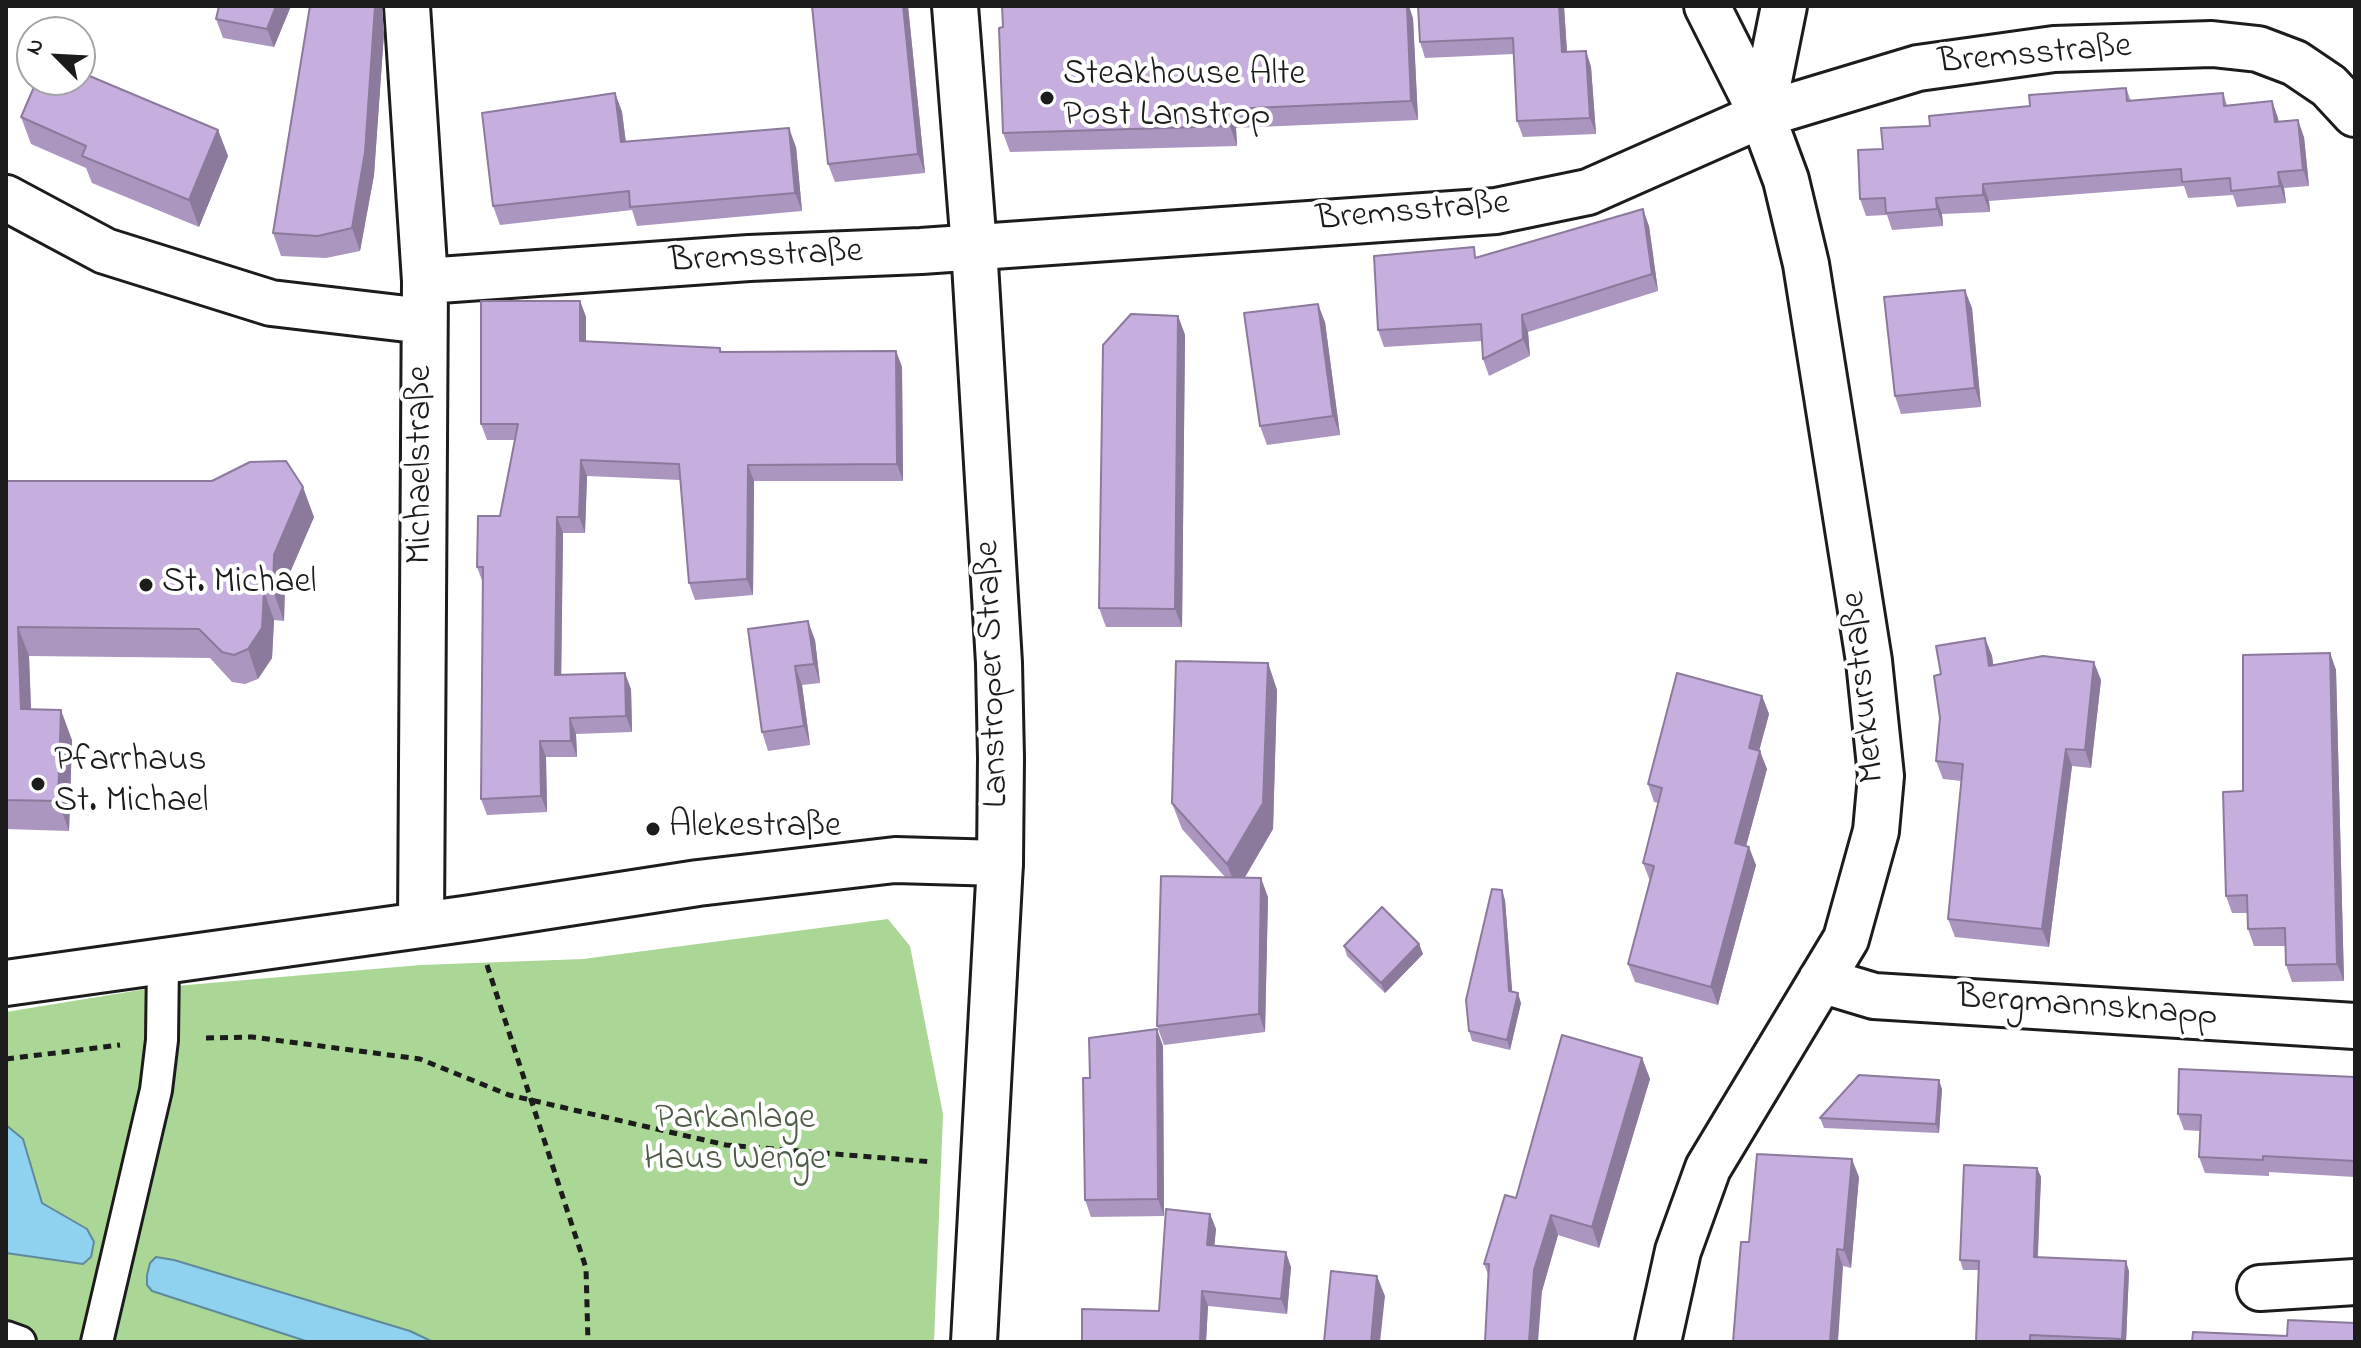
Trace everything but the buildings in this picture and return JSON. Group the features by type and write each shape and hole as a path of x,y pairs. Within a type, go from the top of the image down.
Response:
{"street":[{"name":"Michaelstraße","path":"407,6 424,301 421,925"},
{"name":"Lanstroper Straße","path":"955,6 974,247 999,663 1001,758 1000,863 974,1342"},
{"name":"Merkurstraße","path":"1658,1342 1678,1251 1708,1168 1846,939 1876,831 1881,776 1869,661 1806,264 1786,180 1762,115 1707,6"},
{"path":"1762,115 1784,6"},
{"name":"Bremsstraße","path":"6,198 105,251 271,303 424,301 749,258 974,247 1496,211 1588,192 1762,115 1918,68 2054,49 2212,44 2258,49 2295,63 2329,86 2355,114"},
{"path":"6,983 698,883 895,860 1000,863"},
{"name":"Bergmannsknapp","path":"1821,980 1874,996 2355,1026"},
{"path":"2260,1288 2355,1282"}],"lane":[{"path":"97,1342 156,1090 162,1040 163,962"},
{"path":"6,1337 20,1342"}],"path":[{"path":"471,918 586,1268 588,1342"},
{"path":"6,1059 162,1040 252,1037 420,1059 509,1095 726,1145 985,1165"}],"green space":[{"name":"Parkanlage Haus Wenge","path":"888,919 910,946 943,1114 934,1342 6,1342 6,1012 152,988 421,965 583,959"}],"water":[{"path":"6,1125 23,1139 42,1203 87,1229 94,1242 91,1257 83,1264 6,1253"},
{"path":"156,1257 410,1331 433,1342 309,1342 152,1291 147,1285 147,1275 150,1263"}],"place":[{"name":"Steakhouse Alte Post Lanstrop","path":"1047,98"},
{"name":"St. Michael","path":"146,585"},
{"name":"Pfarrhaus St. Michael","path":"38,784"},
{"name":"Alekestraße","path":"653,829"}]}
